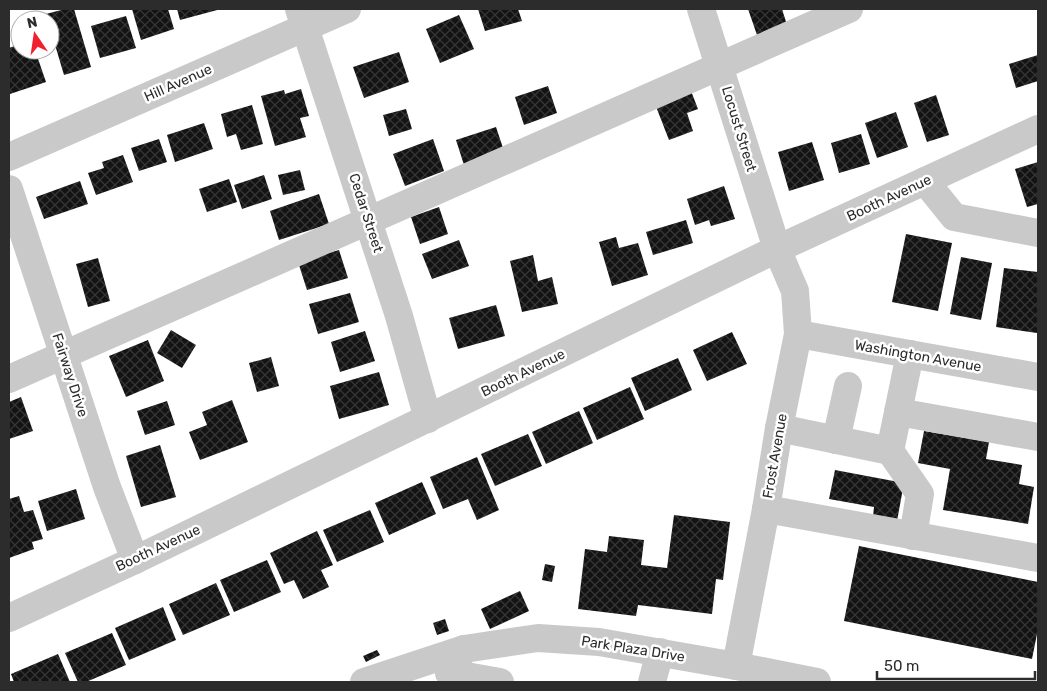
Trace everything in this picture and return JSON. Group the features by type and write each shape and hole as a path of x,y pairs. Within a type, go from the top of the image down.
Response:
{"street":[{"name":"Hill Avenue","path":"9,157 302,18 347,9"},
{"name":"Locust Street","path":"702,9 777,250"},
{"path":"9,379 848,9"},
{"name":"Cedar Street","path":"302,18 399,316 428,419"},
{"name":"Booth Avenue","path":"9,618 135,560 777,250 1038,129"},
{"path":"925,181 954,217 1038,233"},
{"name":"Fairway Drive","path":"9,189 107,487 135,560"},
{"name":"Frost Avenue","path":"736,666 798,334 795,291 777,250"},
{"name":"Washington Avenue","path":"798,334 1038,377"},
{"path":"890,451 910,354"},
{"path":"836,440 848,386"},
{"path":"898,412 1038,438"},
{"path":"779,428 890,451 920,494 913,536"},
{"path":"766,509 1038,558"},
{"name":"Park Plaza Drive","path":"364,682 464,649 538,638 599,642 817,682"},
{"path":"464,649 446,678 500,682"},
{"path":"652,682 660,652"}],"building":[{"path":"74,9 91,67 64,75 60,60 60,10"},
{"path":"132,9 168,9 174,29 141,40"},
{"path":"177,9 221,9 180,20"},
{"path":"478,9 518,9 522,21 485,31"},
{"path":"748,9 782,9 787,25 757,35"},
{"path":"459,15 474,49 440,63 426,29"},
{"path":"126,16 136,48 100,58 91,26"},
{"path":"9,48 10,60 38,60 46,82 10,94"},
{"path":"399,52 409,82 364,98 353,67"},
{"path":"1038,55 1038,81 1016,88 1009,64"},
{"path":"548,86 557,113 524,125 515,97"},
{"path":"301,89 309,116 300,118 306,137 275,146 261,96 284,90 285,94"},
{"path":"691,91 698,109 687,113 693,131 669,140 655,104"},
{"path":"936,95 949,135 927,142 914,103"},
{"path":"252,105 263,144 241,150 236,134 227,137 221,114"},
{"path":"406,109 412,129 389,136 383,115"},
{"path":"896,112 908,147 877,158 865,123"},
{"path":"204,123 213,149 175,162 167,135"},
{"path":"496,127 504,151 464,165 456,140"},
{"path":"861,134 870,164 839,173 831,143"},
{"path":"159,139 167,162 139,171 131,148"},
{"path":"433,139 444,171 405,186 393,154"},
{"path":"812,142 824,180 789,191 778,152"},
{"path":"123,155 133,182 96,195 88,173 104,168 102,162"},
{"path":"1038,162 1038,204 1027,207 1015,169"},
{"path":"300,170 305,190 283,195 278,175"},
{"path":"264,175 272,199 242,209 234,185"},
{"path":"229,179 237,202 207,212 199,189"},
{"path":"80,181 88,204 44,219 36,197"},
{"path":"724,186 735,219 711,226 709,220 695,225 687,199"},
{"path":"319,194 329,224 279,240 270,211"},
{"path":"439,207 448,234 420,244 411,217"},
{"path":"686,220 693,243 653,255 646,232"},
{"path":"906,234 952,243 938,311 892,302"},
{"path":"616,237 619,248 638,243 648,275 612,286 599,242"},
{"path":"459,240 469,266 432,279 422,254"},
{"path":"339,250 348,278 307,290 298,262"},
{"path":"533,255 538,281 552,277 558,304 522,312 510,261"},
{"path":"961,257 992,263 981,320 950,314"},
{"path":"98,258 110,301 88,307 76,264"},
{"path":"1004,268 1038,272 1037,333 996,327"},
{"path":"350,293 359,322 318,334 309,304"},
{"path":"496,305 505,336 458,349 449,318"},
{"path":"171,330 196,345 182,368 157,353"},
{"path":"365,331 375,361 340,372 331,342"},
{"path":"732,332 747,364 707,381 693,350"},
{"path":"148,340 164,381 126,397 109,356"},
{"path":"271,357 279,386 257,392 249,363"},
{"path":"678,358 692,390 645,411 631,378"},
{"path":"379,372 389,405 339,419 330,386"},
{"path":"630,387 644,419 597,440 583,408"},
{"path":"21,397 33,431 9,439 9,402"},
{"path":"232,400 248,442 200,460 189,432 207,425 202,412"},
{"path":"167,401 175,425 145,435 137,411"},
{"path":"579,411 593,443 546,464 532,432"},
{"path":"924,431 989,442 986,459 1022,465 1019,484 1034,487 1028,524 943,510 950,469 918,463"},
{"path":"528,434 542,466 495,486 481,454"},
{"path":"160,445 176,497 141,507 126,456"},
{"path":"477,457 499,510 477,520 468,499 443,509 430,477"},
{"path":"835,470 904,483 897,521 873,516 874,507 829,499"},
{"path":"422,482 436,514 389,535 375,503"},
{"path":"76,489 85,519 47,531 38,501"},
{"path":"19,496 24,512 33,510 43,539 32,542 34,549 9,558 9,499"},
{"path":"370,510 384,542 337,562 323,530"},
{"path":"674,515 730,522 723,580 716,579 712,614 638,605 636,616 578,609 585,549 607,552 609,536 644,540 641,565 667,568"},
{"path":"317,531 333,565 321,570 329,587 303,599 294,580 284,584 270,553"},
{"path":"859,546 1038,582 1038,629 1032,659 844,621"},
{"path":"267,560 281,592 234,612 220,580"},
{"path":"545,564 555,566 552,582 542,580"},
{"path":"216,583 230,615 183,635 169,604"},
{"path":"520,591 529,611 490,629 481,609"},
{"path":"163,607 176,640 129,660 115,628"},
{"path":"445,619 449,631 437,635 433,623"},
{"path":"112,633 126,665 86,682 78,682 65,653"},
{"path":"377,650 380,655 366,662 363,656"},
{"path":"58,654 70,682 14,682 11,674"}]}
